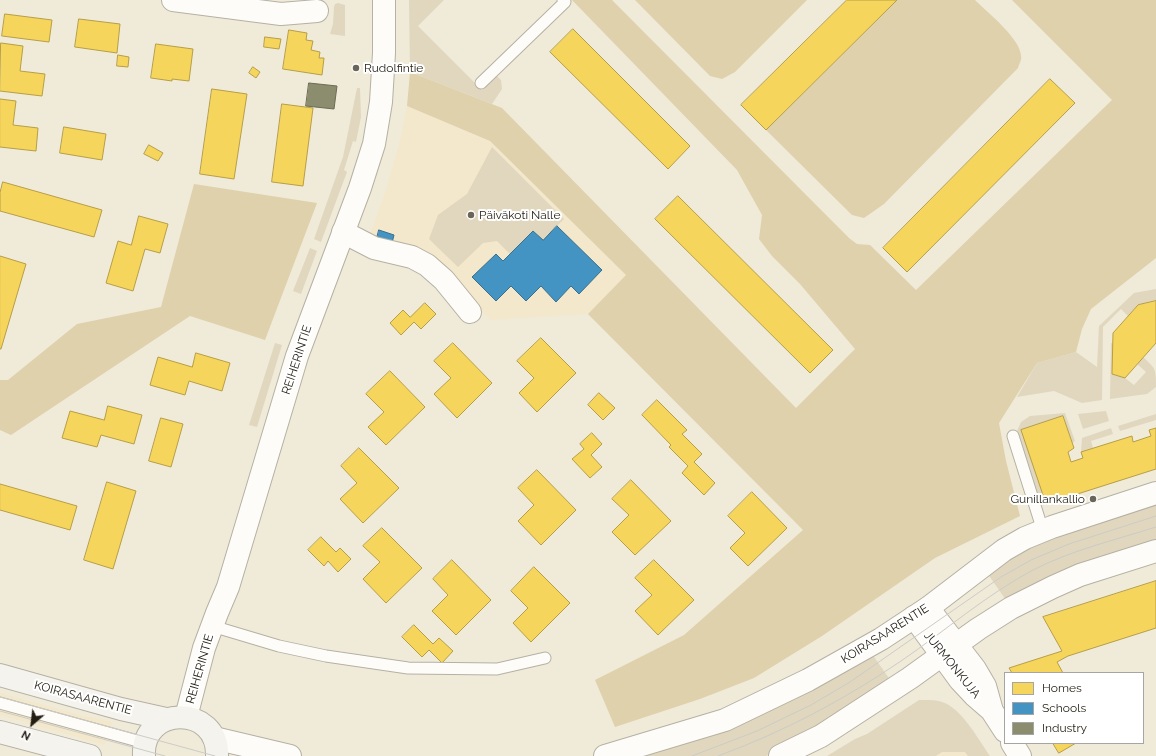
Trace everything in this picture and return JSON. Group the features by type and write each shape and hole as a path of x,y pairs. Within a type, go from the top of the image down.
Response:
{"main road":[{"name":"KOIRASAARENTIE","path":"0,675 116,707 176,718 192,718 203,724 216,747"},
{"path":"145,750 151,732 155,727 176,718"},
{"path":"0,732 90,756"}],"street":[{"path":"173,0 281,14 317,11"},
{"name":"REIHERINTIE","path":"176,718 228,587 297,356 360,188 374,144 381,102 384,53 384,0"},
{"path":"343,232 374,248 412,257 427,265 444,280 470,312"},
{"name":"KOIRASAARENTIE","path":"605,756 725,720 808,680 881,639 921,613 1004,550 1025,538 1156,493"},
{"path":"780,756 821,736 910,678 1011,608 1080,575 1156,551"},
{"name":"JURMONKUJA","path":"921,613 950,650 974,696 992,710 1004,729"},
{"path":"1013,744 1020,756"},
{"path":"216,747 290,756"}],"lane":[{"path":"481,83 565,2 562,0"},
{"path":"1013,436 1043,531"},
{"path":"212,626 279,646 326,656 408,668 497,669 545,658"},
{"path":"0,703 145,750"}],"shaded area":[{"path":"409,0 444,0 418,26 482,90 496,75 501,80 502,89 492,104 410,72"},
{"path":"572,0 612,0 849,238 857,244 870,245 916,290 1112,100 1012,0 1156,0 1156,258 1091,309 1082,329 1076,352 1037,363 999,423 1006,461 1020,516 935,558 822,636 754,678 700,699 615,727 595,680 684,635 803,530 588,314 626,275 490,141 407,106 410,72 502,108 796,408 855,349 800,284 772,256 759,239 762,215 737,170"},
{"path":"635,0 807,0 735,72 722,79 710,76"},
{"path":"897,0 975,0 1010,34 1020,49 1021,59 1018,68 884,204 864,218 852,215 766,130"},
{"path":"338,3 345,5 345,36 330,34 333,24 334,7 335,4"},
{"path":"357,88 360,88 361,117 356,142 353,141 344,170 347,172 321,242 314,239 343,157"},
{"name":"Päiväkoti Nalle","path":"407,106 490,141 626,275 588,314 491,320 434,264 368,240 386,190 400,141"},
{"path":"492,147 564,219 543,240 533,231 510,254 497,241 483,243 458,267 429,239 438,215 467,194"},
{"path":"194,184 317,203 265,340 190,316 11,435 0,430 0,380 8,380 77,324 161,307"},
{"path":"310,248 317,251 301,294 293,291"},
{"path":"1156,289 1156,301 1138,305 1128,316 1121,309 1103,327 1102,400 1082,403 1054,391 1017,397 1037,363 1076,352 1097,367 1099,326 1134,293"},
{"path":"275,343 282,345 257,427 249,425"},
{"path":"1111,343 1113,343 1113,374 1125,378 1134,385 1146,372 1137,364 1143,357 1151,364 1154,370 1156,376 1156,387 1147,394 1110,399"},
{"path":"1106,411 1109,421 1083,429 1078,414"},
{"path":"1065,413 1075,441 1072,443 1063,416 1046,504 1041,505 1017,431 1021,422 1030,416"},
{"path":"1156,414 1156,420 1120,431 1118,426"},
{"path":"1111,428 1113,434 1091,441 1093,448 1081,452 1082,438"},
{"path":"1156,499 1156,545 1008,603 985,570 1005,556"},
{"path":"870,651 893,684 806,737 766,756 630,756"},
{"path":"0,693 112,722 105,745 0,715"},
{"path":"919,700 940,701 953,708 971,727 990,756 968,756 965,752 942,752 936,756 827,756 855,739 867,734"},
{"path":"942,752 965,752 968,756 936,756"}],"building: Homes":[{"path":"847,0 897,0 766,130 741,105"},
{"path":"5,14 52,20 49,42 2,36"},
{"path":"79,19 120,24 117,53 75,47"},
{"path":"573,29 690,146 668,169 550,52"},
{"path":"289,30 307,33 306,40 313,41 311,50 320,52 319,58 324,58 322,75 283,69"},
{"path":"265,37 281,39 279,49 264,47"},
{"path":"1,43 23,46 20,71 45,74 42,96 0,91"},
{"path":"156,44 193,49 189,81 172,79 172,81 151,78"},
{"path":"118,55 129,57 128,67 117,66"},
{"path":"253,67 260,72 256,78 249,73"},
{"path":"1050,79 1075,103 907,272 883,248"},
{"path":"212,89 247,94 234,179 200,174"},
{"path":"0,99 16,101 13,125 38,128 36,151 0,147"},
{"path":"282,104 313,108 303,186 272,182"},
{"path":"64,127 106,134 102,160 60,153"},
{"path":"149,145 163,153 158,161 144,154"},
{"path":"3,182 102,210 94,237 0,211 0,193"},
{"path":"678,196 833,350 810,373 655,219"},
{"path":"139,216 168,224 160,253 145,249 133,291 106,283 118,241 131,245"},
{"path":"0,256 26,264 1,349 0,349"},
{"path":"1156,301 1156,343 1125,378 1112,374 1113,333 1138,305"},
{"path":"425,303 436,314 421,329 414,322 401,335 390,323 403,310 410,317"},
{"path":"541,338 576,373 537,412 519,393 534,378 517,361"},
{"path":"453,343 492,383 457,418 434,394 451,378 434,361"},
{"path":"196,353 230,363 222,391 189,381 185,395 150,385 158,357 192,367"},
{"path":"390,371 425,407 386,445 368,427 384,412 366,394"},
{"path":"599,393 615,408 603,420 588,405"},
{"path":"657,400 687,430 682,434 702,454 694,462 715,483 704,495 682,473 688,466 669,447 671,445 642,415"},
{"path":"108,406 142,415 134,444 101,435 97,447 62,438 70,411 104,420"},
{"path":"1063,416 1074,448 1068,452 1071,462 1083,458 1081,452 1132,436 1133,442 1151,436 1149,430 1156,428 1156,469 1046,504 1021,430"},
{"path":"161,418 183,424 171,467 149,461"},
{"path":"592,433 602,444 591,455 602,467 590,478 572,459 584,449 580,444"},
{"path":"359,448 399,488 363,523 340,499 357,483 341,466"},
{"path":"537,470 576,510 541,545 518,521 534,505 518,488"},
{"path":"631,480 671,521 635,555 612,532 629,515 612,499"},
{"path":"107,482 136,491 113,569 84,560"},
{"path":"0,484 77,506 70,530 0,510"},
{"path":"752,492 787,528 748,566 730,548 745,533 728,516"},
{"path":"382,528 422,568 386,603 363,579 380,562 363,546"},
{"path":"321,537 336,552 340,548 351,559 338,572 328,561 324,566 308,550"},
{"path":"452,560 491,600 456,635 432,611 448,595 433,579"},
{"path":"654,560 694,600 658,635 635,611 652,595 635,578"},
{"path":"534,567 570,603 531,642 513,623 528,608 511,591"},
{"path":"1156,581 1156,628 1068,656 1057,662 1062,672 1011,672 1009,668 1062,651 1043,617"},
{"path":"414,625 433,644 439,638 453,651 442,663 429,650 422,657 402,637"},
{"path":"1054,744 1074,744 1059,753"}],"building: Schools":[{"path":"557,226 602,270 579,294 571,286 556,302 541,286 526,301 511,286 496,301 472,277 496,254 503,261 533,231 543,240"},
{"path":"379,230 394,235 392,243 377,238"}],"building: Industry":[{"path":"309,83 337,86 334,109 306,106"}],"tram line":[{"path":"692,756 757,731 811,705 850,682 1001,577 1031,560 1069,544 1156,516"},
{"path":"718,756 789,726 858,689 917,650 982,602 1033,570 1078,551 1156,527"},
{"path":"0,697 215,756"},
{"path":"0,711 165,756"}],"place":[{"name":"Rudolfintie","path":"356,68"},
{"name":"Päiväkoti Nalle","path":"471,215"},
{"name":"Gunillankallio","path":"1093,499"}]}
